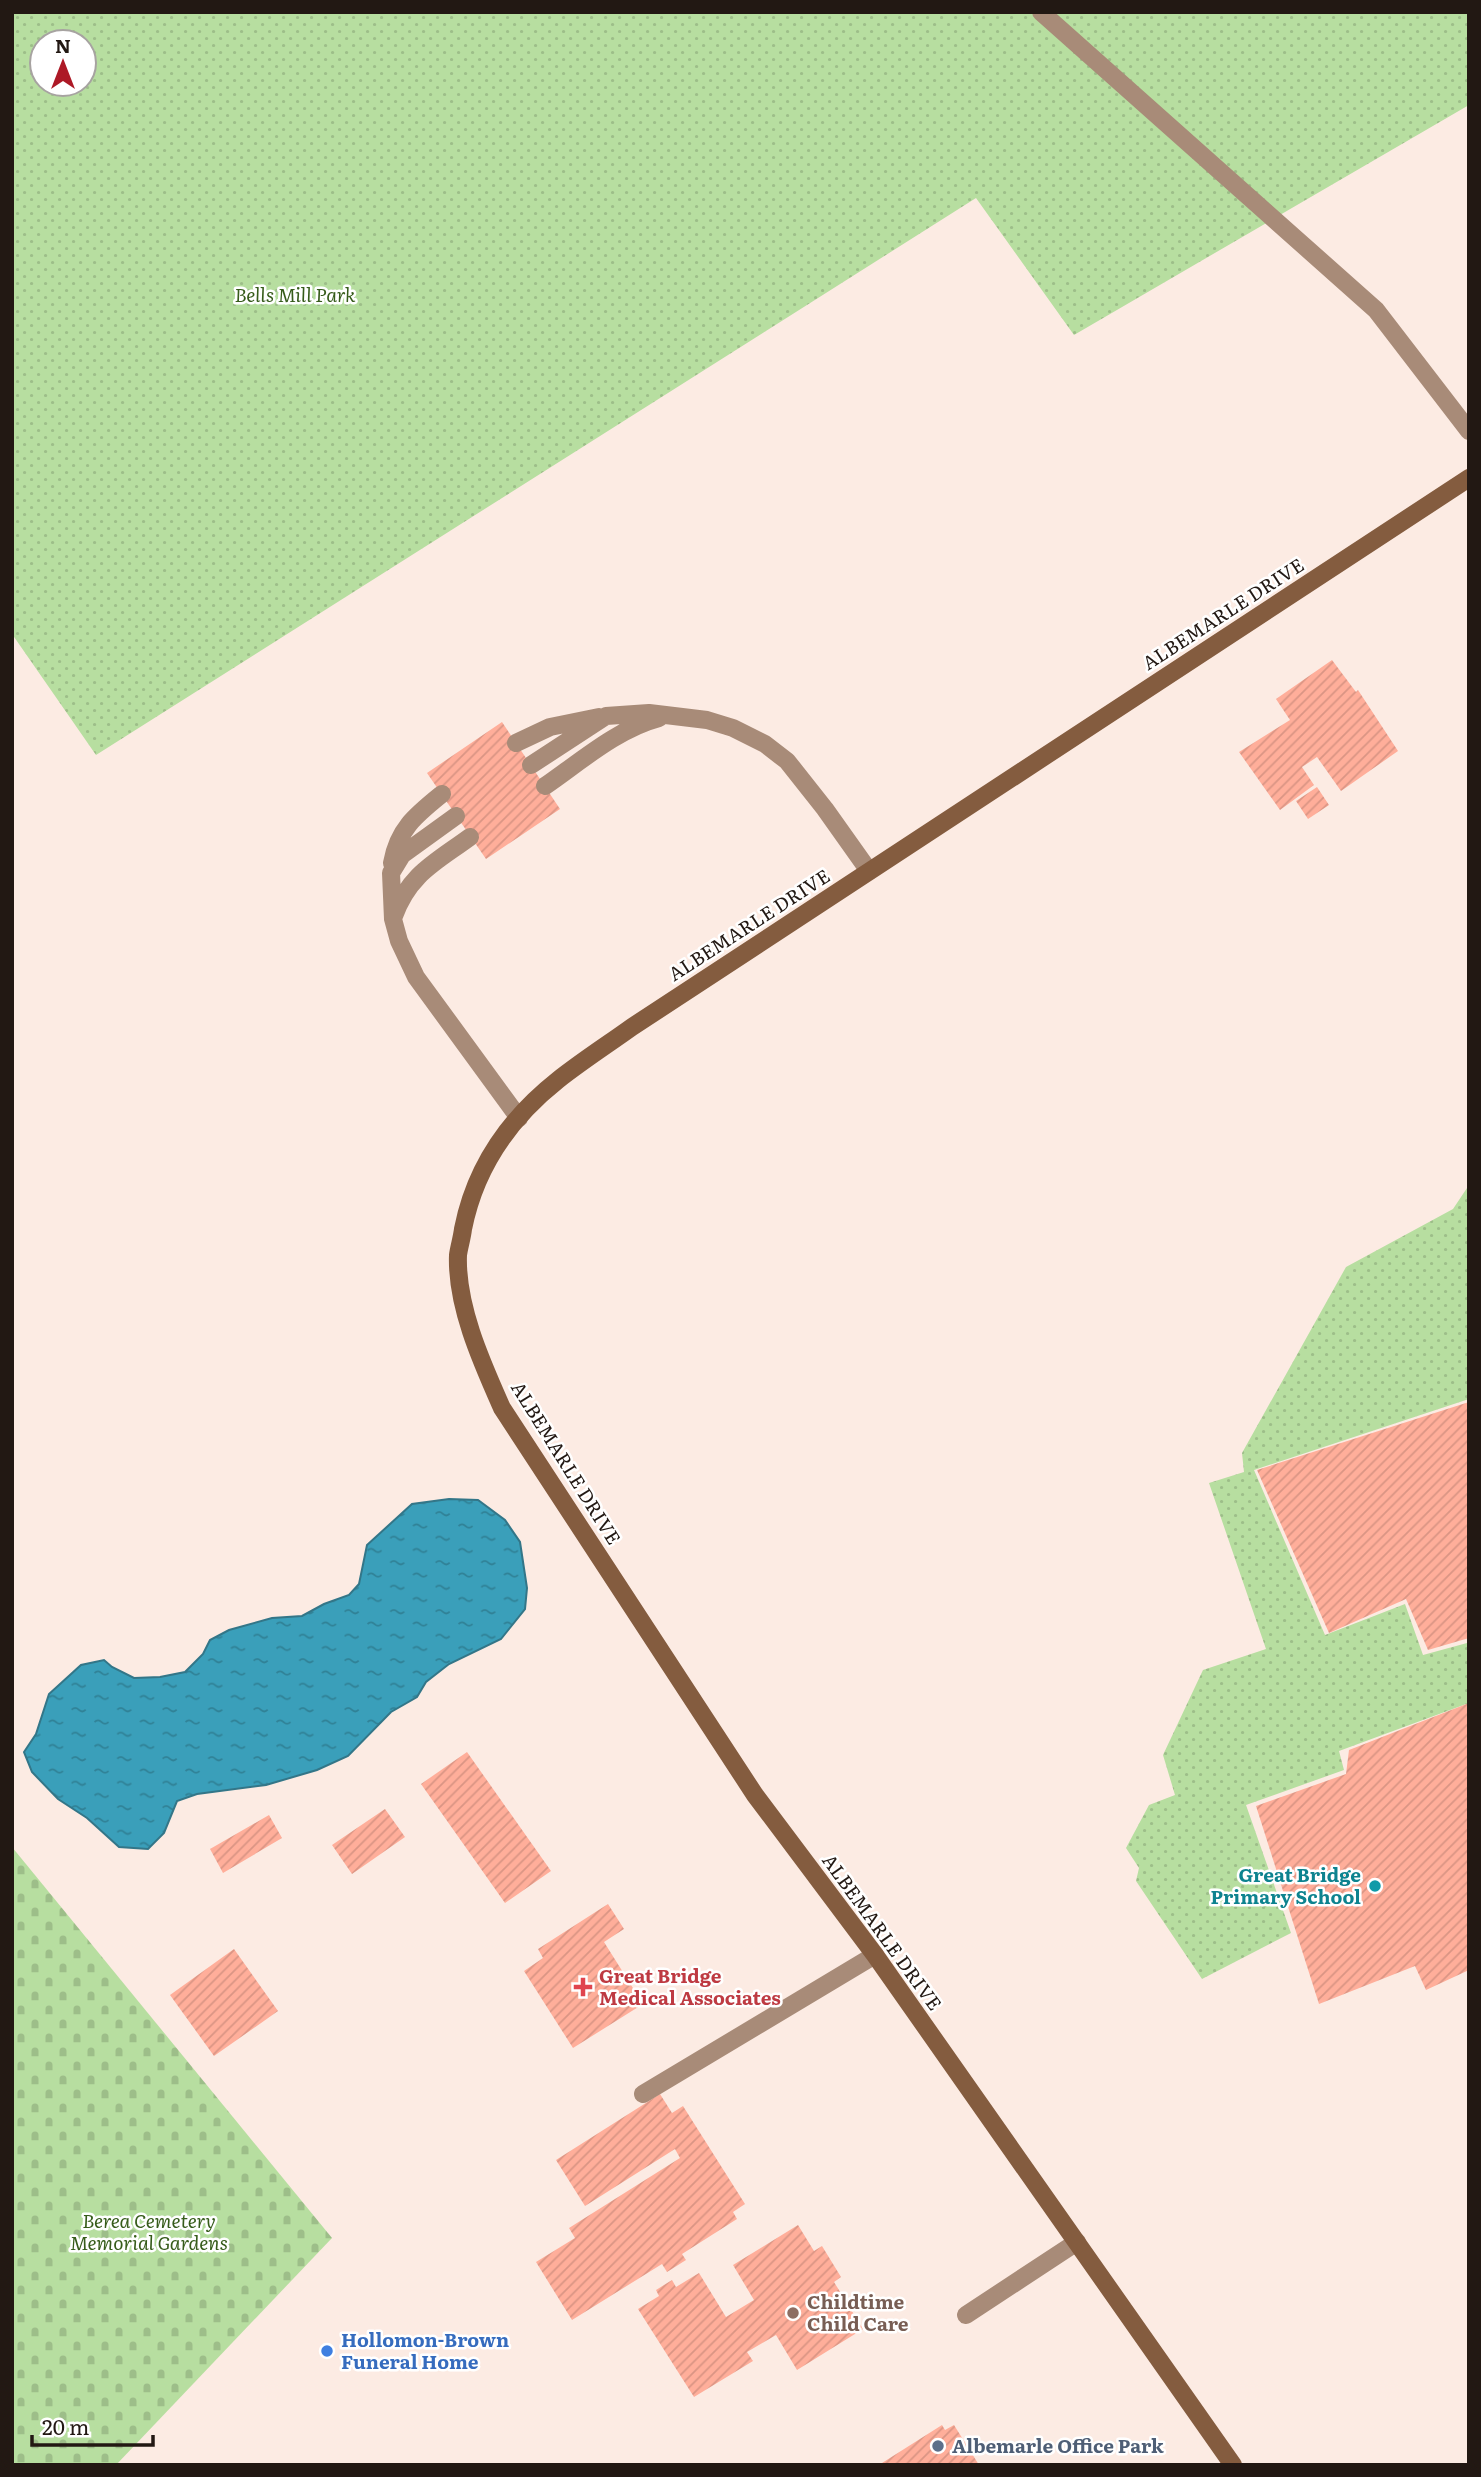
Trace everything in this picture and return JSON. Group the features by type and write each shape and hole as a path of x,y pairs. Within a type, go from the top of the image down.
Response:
{"street":[{"name":"ALBEMARLE DRIVE","path":"1233,2465 875,1955 755,1795 502,1408 478,1353 463,1295 458,1255 468,1202 499,1140 557,1080 632,1027 1469,478"}],"lane":[{"path":"1041,12 1376,310 1469,431"},
{"path":"516,744 550,727 625,713 673,714 733,728 765,744 787,761 869,871"},
{"path":"545,786 635,727 673,714"},
{"path":"531,765 606,716"},
{"path":"442,794 421,811 404,830 395,849 391,873 393,919 399,941 416,977 519,1118"},
{"path":"391,873 402,855 456,816"},
{"path":"393,919 401,896 414,877 470,837"},
{"path":"643,2094 875,1955"},
{"path":"966,2315 1077,2242"}],"green space":[{"name":"Bells Mill Park","path":"12,12 1469,12 1469,105 1074,335 976,198 96,755 12,634"},
{"path":"1469,1185 1469,1399 1254,1470 1325,1635 1405,1604 1423,1655 1467,1643 1469,1703 1339,1751 1344,1770 1246,1805 1291,1933 1202,1979 1136,1881 1139,1868 1126,1848 1149,1805 1175,1795 1163,1755 1203,1670 1266,1649 1209,1483 1244,1472 1242,1453 1346,1267 1453,1209"},
{"name":"Berea Cemetery Memorial Gardens","path":"12,1847 332,2238 116,2465 12,2465"}],"water":[{"path":"449,1499 478,1500 505,1520 520,1542 527,1588 525,1609 501,1639 449,1664 426,1682 417,1697 391,1712 348,1756 317,1770 266,1785 197,1794 177,1801 164,1833 148,1849 119,1847 87,1818 58,1799 32,1772 24,1752 36,1734 49,1694 81,1665 104,1660 134,1678 185,1672 203,1654 210,1640 229,1630 272,1618 302,1616 349,1595 359,1584 367,1545 412,1504"}],"building":[{"path":"1332,660 1356,692 1358,690 1398,751 1341,791 1317,757 1302,767 1314,785 1280,810 1239,752 1290,720 1276,699"},
{"path":"502,722 560,809 486,859 427,773"},
{"path":"1317,787 1329,805 1308,819 1296,801"},
{"path":"1469,1402 1469,1638 1428,1650 1406,1599 1329,1633 1257,1470"},
{"name":"Great Bridge Primary School","path":"1469,1703 1469,1970 1426,1990 1415,1966 1319,2004 1256,1806 1346,1774 1349,1750"},
{"path":"467,1752 551,1871 505,1903 421,1784"},
{"path":"385,1809 405,1837 352,1874 332,1845"},
{"path":"269,1815 282,1838 223,1873 210,1849"},
{"name":"Great Bridge Medical Associates","path":"608,1904 624,1929 604,1942 643,2004 573,2048 524,1971 543,1958 538,1949"},
{"path":"234,1949 278,2011 214,2056 170,1995"},
{"path":"660,2094 672,2113 683,2106 745,2204 733,2212 737,2219 682,2254 686,2260 667,2272 662,2264 572,2320 536,2262 575,2238 569,2228 680,2158 675,2149 585,2206 556,2160"},
{"name":"Childtime Child Care","path":"798,2225 814,2251 822,2246 841,2277 834,2282 863,2329 797,2370 776,2335 747,2352 753,2361 694,2397 638,2309 659,2296 656,2290 672,2280 676,2287 699,2273 726,2317 754,2300 733,2265"},
{"name":"Albemarle Office Park","path":"942,2425 945,2430 954,2425 979,2465 883,2465 882,2463"}],"place":[{"name":"Great Bridge Primary School","path":"1375,1886"},
{"name":"Great Bridge Medical Associates","path":"583,1987"},
{"name":"Childtime Child Care","path":"793,2313"},
{"name":"Hollomon-Brown Funeral Home","path":"327,2351"},
{"name":"Albemarle Office Park","path":"938,2446"}]}
